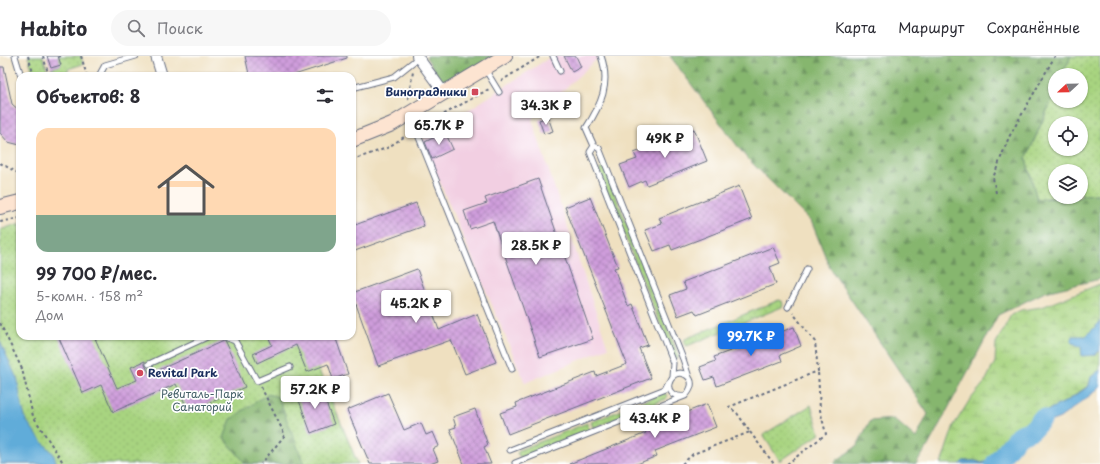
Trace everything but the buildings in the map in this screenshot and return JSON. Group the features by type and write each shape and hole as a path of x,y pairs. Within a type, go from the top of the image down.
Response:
{"main road":[{"path":"356,138 392,124 408,110 444,94 505,56"},
{"path":"0,207 16,203"}],"street":[{"path":"156,56 161,72"},
{"path":"417,58 444,94"}],"lane":[{"path":"15,56 20,72"},
{"path":"101,72 105,65 136,56"},
{"path":"554,56 560,71"},
{"path":"515,463 685,396 690,391 692,384 600,148 594,146 586,128 599,108 605,87 604,65 601,56"},
{"path":"356,87 394,78 417,58"},
{"path":"485,68 499,92"},
{"path":"408,110 512,369"},
{"path":"510,450 665,389 672,376 672,363 590,152 594,146"},
{"path":"788,307 807,269"},
{"path":"149,364 200,340"},
{"path":"233,340 236,341 257,381 290,367"},
{"path":"672,376 678,373 689,377"},
{"path":"668,383 672,394 678,397 685,396"}],"path":[{"path":"28,56 33,72"},
{"path":"43,56 48,72"},
{"path":"81,56 86,72"},
{"path":"356,159 387,148 495,85 541,56"},
{"path":"996,193 993,178 1009,137 1055,56"},
{"path":"408,110 417,58"},
{"path":"0,164 16,172"},
{"path":"0,222 16,219"},
{"path":"787,464 826,434 820,410 815,342 788,307"},
{"path":"0,323 22,369 33,416 64,464"},
{"path":"774,464 737,413 729,407 818,371"},
{"path":"257,381 285,435 261,464"},
{"path":"682,464 693,454 750,432"}],"shaded area":[{"path":"552,56 597,56 598,58 544,108 535,112 532,120 608,348 525,383 422,140"}],"green space":[{"path":"28,56 43,56 48,72 33,72"},
{"path":"58,56 81,56 83,64 68,69 68,71 65,72 52,72 51,68 61,65"},
{"path":"497,56 459,80 443,84 426,57"},
{"path":"670,56 1071,56 1065,68 1048,68 1048,108 1026,159 1037,199 1048,198 1048,204 1088,204 1088,195 1097,194 1100,196 1100,279 1045,292 998,315 928,446 916,464 835,464 836,461 857,446 870,421 894,419 916,438 928,414 830,268 812,223 745,156"},
{"path":"1071,56 1100,56 1100,196 1097,194 1088,195 1088,164 1048,164 1048,198 1036,199 1026,159 1048,108 1088,108 1088,68 1065,68"},
{"path":"603,167 605,168 679,357 678,359 674,359 599,171"},
{"name":"Ревиталь-Парк Санаторий","path":"16,224 16,340 312,340 318,368 358,464 0,464 0,230"},
{"path":"1100,284 1100,322 1086,336 1081,347 1095,355 1100,351 1100,370 1091,377 1089,385 1067,401 1050,409 995,459 982,463 975,461 963,461 960,464 941,464 954,425 969,401 985,382 995,362 996,343 1011,315 1021,310 1042,307"},
{"path":"779,300 782,301 782,307 687,346 685,345 685,339"},
{"path":"664,393 667,397 666,399 593,428 591,422"},
{"path":"267,394 278,397 304,464 246,464 224,438 231,419"},
{"path":"811,405 820,434 780,461 763,435"},
{"path":"587,423 590,430 521,457 517,453 519,450"}],"water":[{"path":"1100,322 1100,350 1095,355 1082,356 1081,347 1071,342 1073,336 1086,336"},
{"path":"0,341 18,381 21,403 26,420 39,438 53,453 57,464 0,464"},
{"path":"1100,370 1100,386 1096,391 1060,418 1047,423 1037,436 1027,439 1018,447 1004,464 960,464 963,461 975,461 982,463 995,459 1050,409 1067,401 1089,386 1091,377"}],"waterway":[{"path":"995,464 1019,435 1032,430 1042,419"}],"place":[{"name":"Виноградники","path":"475,92"},
{"name":"Revital Park","path":"140,373"}]}
